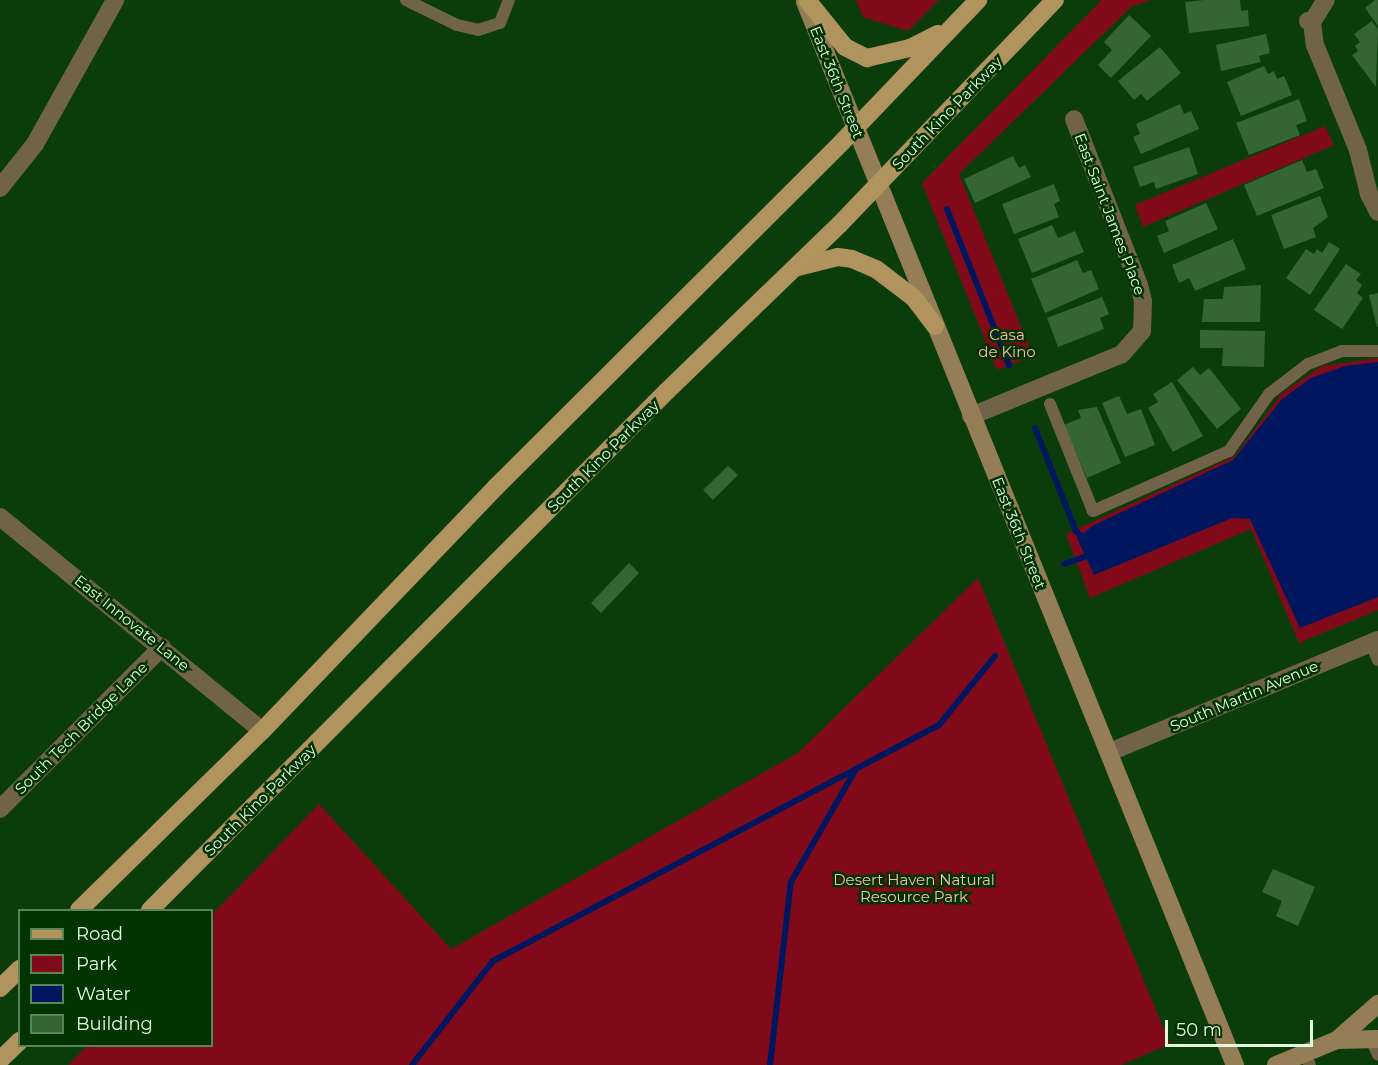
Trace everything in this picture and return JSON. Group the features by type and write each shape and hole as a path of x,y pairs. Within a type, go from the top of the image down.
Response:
{"main road":[{"path":"806,0 845,47 867,58 910,48 950,28"},
{"name":"East 36th Street","path":"806,0 971,416 1236,1065"},
{"path":"80,909 262,731 496,487 856,128 978,0"},
{"name":"South Kino Parkway","path":"151,909 879,184 1054,0"},
{"path":"793,269 838,256 852,259 876,269 914,298 935,326"},
{"path":"0,988 18,971"},
{"path":"1276,1065 1307,1059 1337,1040 1378,1004"},
{"path":"1337,1040 1376,1044"},
{"path":"0,1060 18,1043"}],"street":[{"path":"0,188 35,144 115,0"},
{"path":"1326,0 1310,21 1315,45 1358,150 1375,215"},
{"name":"East Saint James Place","path":"971,416 1122,354 1151,326 1139,285 1074,119"},
{"name":"East Innovate Lane","path":"0,517 262,731"},
{"name":"South Martin Avenue","path":"1110,752 1374,641"},
{"name":"South Tech Bridge Lane","path":"0,809 162,647"}],"lane":[{"path":"406,0 457,25 478,30 500,23 508,0"},
{"path":"1050,404 1093,511 1229,451 1269,394 1308,364 1342,351 1378,351"},
{"path":"1374,641 1378,660"}],"green space":[{"path":"856,0 939,0 908,31 863,17"},
{"name":"Casa de Kino","path":"1102,0 1152,0 1132,6 959,174 1033,356 997,370 922,183"},
{"path":"1325,126 1334,145 1143,227 1135,205"},
{"path":"1378,358 1378,610 1299,643 1251,529 1090,598 1066,534 1235,456 1282,393 1322,366"},
{"name":"Desert Haven Natural Resource Park","path":"978,578 1170,1044 1121,1065 68,1065 86,1047 213,1047 213,914 319,804 451,949 798,753"}],"water":[{"path":"1378,362 1378,597 1300,628 1250,519 1232,518 1094,575 1077,538 1094,525 1233,460 1282,399 1311,378 1345,366"}],"building":[{"path":"1240,0 1241,11 1248,10 1249,26 1189,33 1185,2"},
{"path":"1378,0 1378,26 1365,8"},
{"path":"1129,15 1151,36 1111,78 1098,65 1112,50 1104,42"},
{"path":"1372,21 1378,29 1376,87 1352,55 1358,51 1355,46 1360,42 1354,34"},
{"path":"1266,34 1270,53 1259,56 1261,62 1221,71 1216,45"},
{"path":"1160,47 1181,73 1147,101 1141,94 1134,100 1118,81"},
{"path":"1264,66 1268,74 1274,71 1277,79 1284,76 1292,95 1241,116 1227,82"},
{"path":"1299,99 1307,121 1296,125 1300,135 1249,155 1236,123"},
{"path":"1180,104 1184,114 1191,111 1199,129 1141,154 1133,137 1140,134 1136,124"},
{"path":"1189,147 1198,174 1156,189 1154,182 1140,187 1133,167"},
{"path":"1013,156 1019,168 1025,165 1031,177 975,203 964,179"},
{"path":"1302,160 1307,172 1316,169 1324,188 1257,216 1244,185"},
{"path":"1054,184 1060,201 1054,204 1059,217 1014,234 1002,204"},
{"path":"1320,196 1328,217 1313,228 1316,237 1284,249 1271,215"},
{"path":"1206,203 1218,229 1164,253 1157,236 1169,231 1165,221"},
{"path":"1052,225 1058,238 1075,231 1084,252 1032,273 1018,239"},
{"path":"1233,239 1246,269 1195,291 1189,278 1179,283 1172,265"},
{"path":"1329,242 1340,249 1310,295 1286,278 1306,249 1314,254 1317,249 1322,253"},
{"path":"1077,260 1083,273 1091,270 1099,289 1045,313 1031,279"},
{"path":"1346,264 1361,274 1356,280 1362,285 1357,293 1363,298 1342,329 1314,310"},
{"path":"1261,285 1260,322 1202,322 1204,299 1223,299 1224,287"},
{"path":"1378,293 1378,327 1377,327 1369,295"},
{"path":"1102,297 1109,314 1100,318 1104,329 1058,347 1047,318"},
{"path":"1200,330 1265,331 1264,367 1222,366 1223,348 1200,348"},
{"path":"1193,367 1200,375 1209,368 1241,409 1217,429 1177,380"},
{"path":"1172,382 1203,436 1173,452 1148,408 1158,402 1153,394"},
{"path":"1119,396 1127,414 1141,409 1155,445 1125,457 1102,403"},
{"path":"1097,407 1121,463 1087,478 1064,425 1081,418 1078,410"},
{"path":"728,466 738,475 713,500 703,490"},
{"path":"629,563 639,573 601,613 591,603"},
{"path":"1273,869 1315,887 1298,926 1276,916 1282,901 1262,892"}],"waterway":[{"path":"947,209 1009,365"},
{"path":"1035,428 1076,531 1086,541"},
{"path":"1064,564 1093,554"},
{"path":"412,1065 493,961 939,725 995,656"},
{"path":"770,1065 791,882 856,769"}]}
